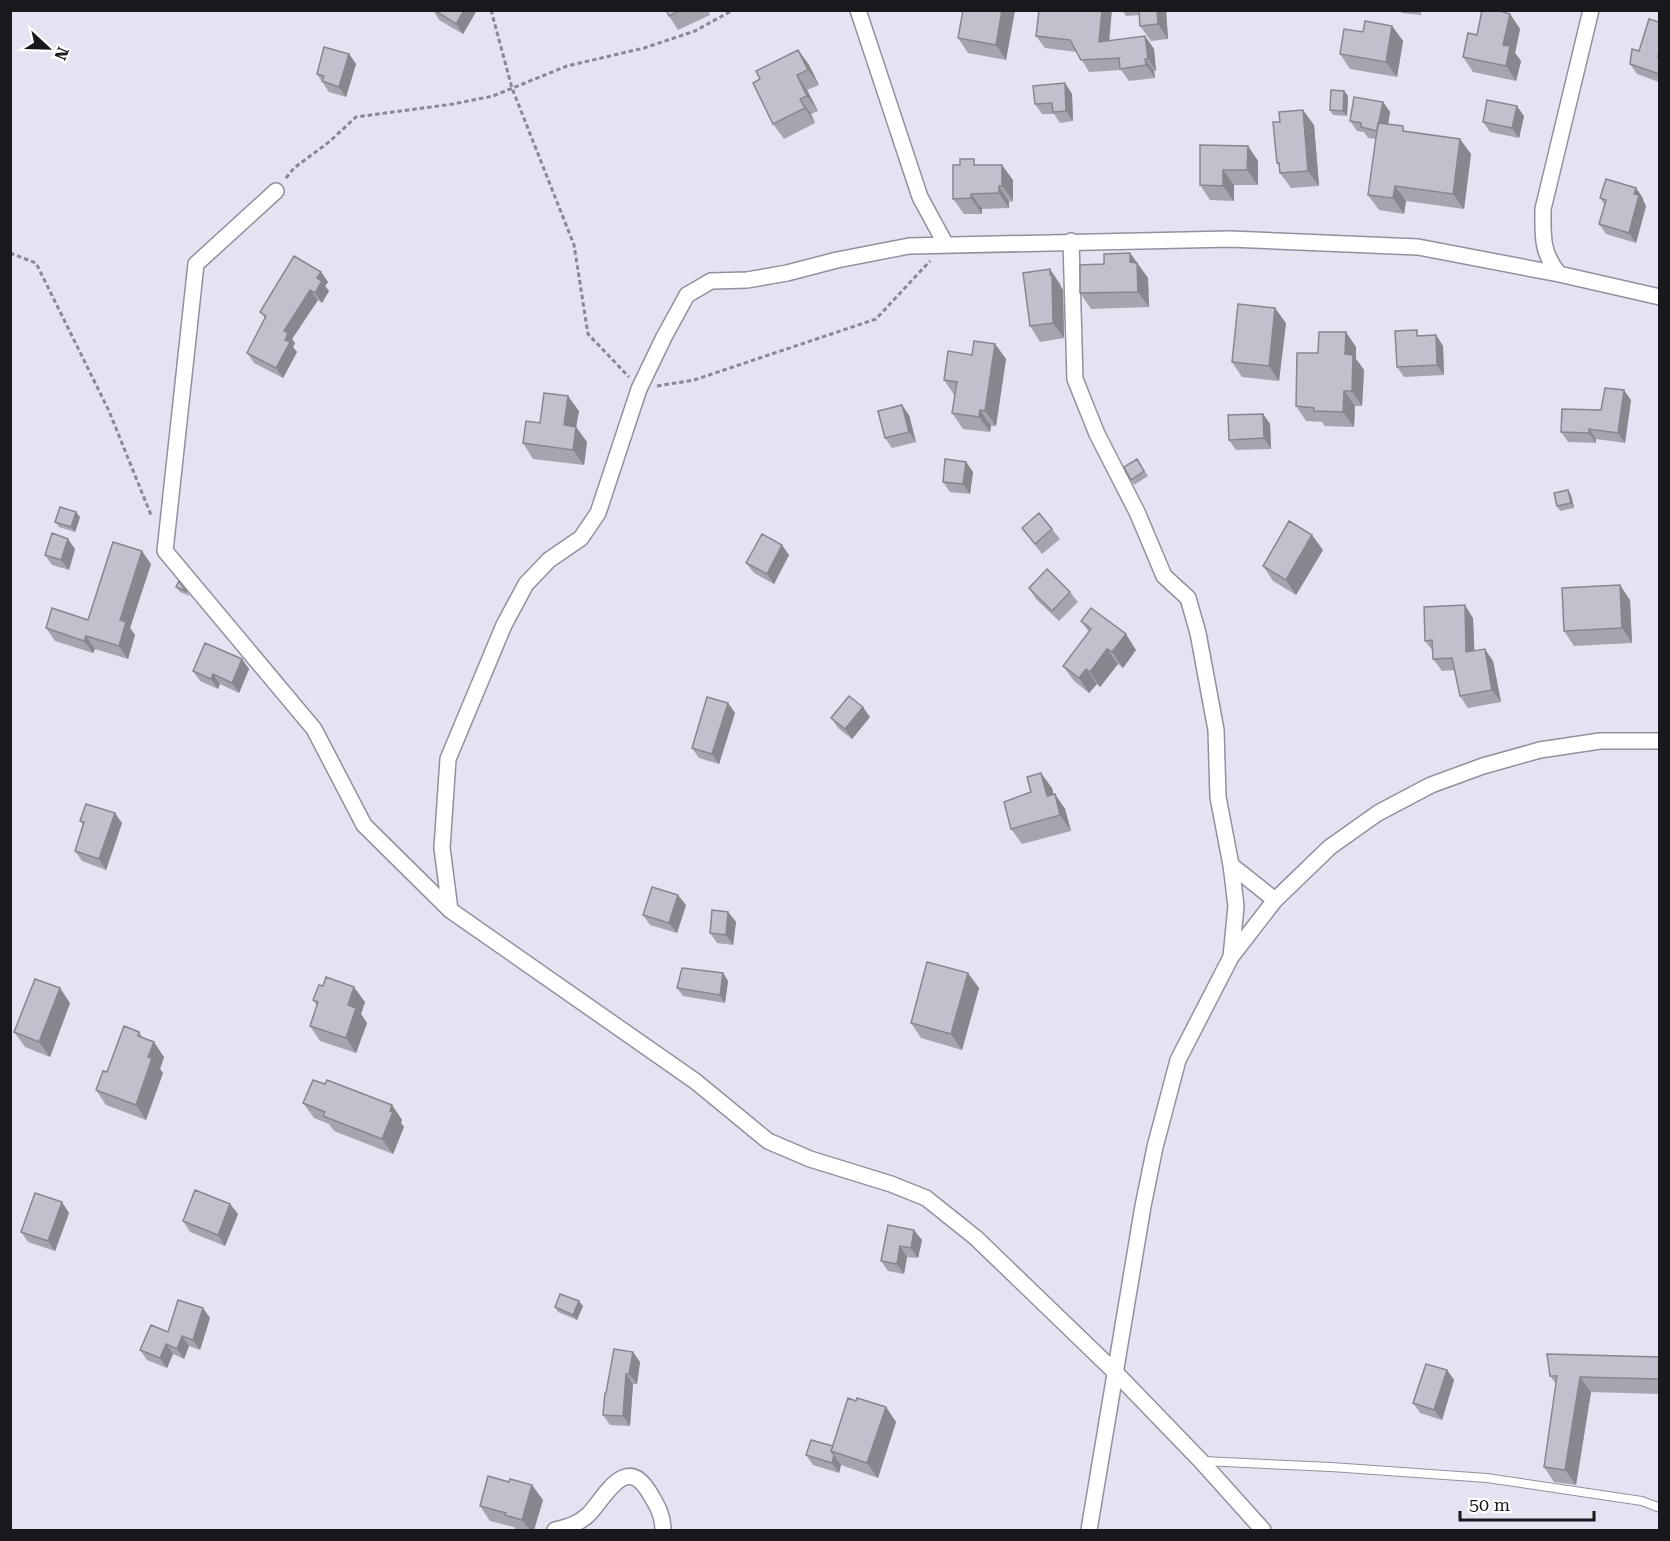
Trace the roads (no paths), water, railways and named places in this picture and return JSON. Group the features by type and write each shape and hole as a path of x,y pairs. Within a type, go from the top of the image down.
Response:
{"street":[{"path":"858,10 920,197 946,245"},
{"path":"1559,274 1549,262 1542,241 1543,209 1591,10"},
{"path":"276,191 196,264 165,550 314,729 364,825 450,910 695,1081 768,1141 810,1159 891,1184 926,1198 976,1238 1116,1373 1201,1461 1263,1530"},
{"path":"450,910 442,848 448,759 504,625 526,584 549,560 581,538 598,513 639,389 664,337 687,295 711,280 747,280 909,246 1230,239 1418,247 1559,274 1659,297"},
{"path":"1071,242 1075,379 1097,434 1137,512 1164,576 1188,598 1198,633 1216,730 1218,797 1236,906 1231,957"},
{"path":"1089,1530 1143,1206 1155,1147 1178,1060 1231,957 1275,900 1330,847 1378,813 1431,785 1483,766 1540,750 1600,741 1659,741"},
{"path":"1231,865 1275,900"},
{"path":"555,1530 578,1523 590,1513 616,1481 628,1476 638,1479 647,1489 663,1519 663,1530"}],"lane":[{"path":"1201,1461 1487,1478 1642,1501 1659,1508"}]}
